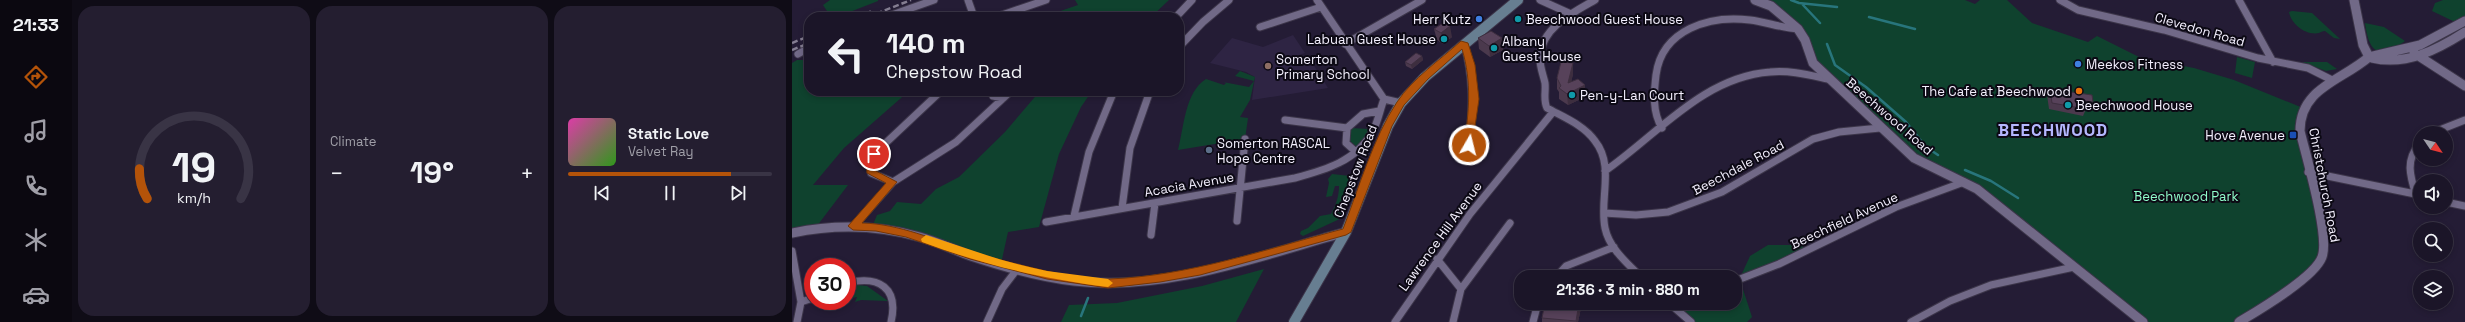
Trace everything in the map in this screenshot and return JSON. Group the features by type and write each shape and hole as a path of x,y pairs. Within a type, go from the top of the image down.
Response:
{"main road":[{"name":"Chepstow Road","path":"1294,322 1346,232 1388,126 1401,103 1425,77 1464,43 1518,0"}],"street":[{"path":"900,12 934,0"},
{"path":"968,0 972,12"},
{"path":"1011,12 1046,0"},
{"path":"1181,12 1192,0"},
{"path":"1184,42 1203,22 1229,0"},
{"path":"1317,0 1345,44 1384,99 1401,103"},
{"path":"1345,44 1422,0"},
{"path":"1540,0 1571,14"},
{"path":"1596,0 1571,14 1557,26 1542,46 1540,58 1545,88 1545,105 1553,112 1575,122 1596,141 1603,155 1605,171 1605,228 1614,247 1635,270"},
{"name":"Beechwood Road","path":"1755,0 1771,6 1798,29 1805,40 1813,63 1880,128 1914,158 1932,168 1964,182 1982,194 2143,322"},
{"name":"Clevedon Road","path":"2060,0 2078,10 2164,30 2273,62 2308,68 2332,80"},
{"path":"2239,0 2273,62"},
{"path":"2354,0 2363,45 2369,57"},
{"path":"1260,27 1321,7"},
{"path":"1662,128 1656,116 1657,68 1662,51 1677,36 1701,25 1727,19 1751,20 1798,29"},
{"path":"2369,57 2390,55 2410,50 2463,24"},
{"path":"2369,57 2392,62 2417,55 2451,41 2465,32"},
{"path":"1464,43 1471,65 1474,99 1469,145"},
{"path":"2410,50 2465,86"},
{"path":"798,54 804,51"},
{"name":"Christchurch Road","path":"2239,322 2268,305 2305,277 2322,258 2324,248 2322,230 2308,172 2300,127 2301,115 2307,102 2332,80 2359,67 2369,57"},
{"path":"1605,171 1625,159 1701,97 1739,77 1774,72 1828,79"},
{"path":"893,182 871,173 871,161 874,154 936,96"},
{"path":"993,96 1003,98"},
{"path":"853,226 893,182 956,142 1005,96"},
{"path":"1074,216 1088,153 1103,113 1112,96"},
{"path":"1122,208 1124,171 1142,108 1148,96"},
{"name":"Acacia Avenue","path":"1046,222 1324,171 1335,166 1356,152 1373,132 1378,111 1384,99"},
{"path":"1285,120 1346,128 1363,114 1378,111"},
{"name":"Lawrence Hill Avenue","path":"1395,322 1437,259 1517,152 1553,112"},
{"path":"2450,126 2465,120"},
{"path":"1346,128 1346,143 1356,152"},
{"name":"Beechdale Road","path":"1604,213 1636,215 1668,212 1722,192 1813,139 1840,132 1880,128"},
{"path":"1237,221 1238,187 1244,139"},
{"path":"2413,152 2408,167 2413,181"},
{"path":"2308,172 2413,194"},
{"name":"Beechfield Avenue","path":"1742,278 1779,264 1896,207 1964,182"},
{"path":"1151,235 1155,203"},
{"path":"2453,203 2465,206"},
{"path":"1453,322 1461,289 1510,223"},
{"path":"792,233 817,226 876,227 907,233 970,255 1047,275 1108,283 1160,278 1200,270 1346,232"},
{"path":"1562,270 1566,266 1614,247"},
{"path":"792,251 801,302 797,322"},
{"path":"1437,259 1461,289"},
{"path":"1911,322 1978,289 2020,277 2066,271 2074,267"},
{"path":"987,322 1002,290 1018,268"},
{"path":"856,279 870,279 878,281 889,291 894,298 896,306 891,322"},
{"path":"1533,322 1536,310"},
{"path":"1677,310 1691,322"}],"shaded area":[{"name":"Somerton Primary School","path":"1293,35 1305,53 1299,55 1313,64 1328,88 1252,100 1255,77 1246,72 1210,63 1232,38 1263,47"}],"green space":[{"path":"830,0 878,0 850,12 828,12 823,5"},
{"path":"1075,0 1169,0 1156,12 1058,12 1078,5"},
{"name":"Beechwood Park","path":"1755,0 1965,0 1975,4 1980,0 2007,0 2032,23 2088,42 2097,36 2141,58 2194,68 2234,80 2303,108 2301,115 2324,248 2314,269 2239,322 2143,322 1988,198 1932,168 1828,79 1798,29"},
{"path":"2443,0 2465,0 2465,16 2455,22 2432,11 2435,3"},
{"path":"2289,12 2312,13 2340,39 2334,38 2325,31 2319,33 2309,33 2304,31 2296,25 2290,16"},
{"path":"2365,23 2384,27 2405,41 2388,51 2382,52 2376,50 2372,47 2369,41"},
{"path":"2237,57 2255,62 2252,78 2235,73"},
{"path":"797,60 804,60 804,96 903,96 844,148 813,185 848,185 817,226 792,233 792,63"},
{"path":"2302,62 2327,62 2337,69 2326,71"},
{"path":"1240,71 1255,77 1250,100 1240,117 1248,118 1245,139 1178,150 1189,101 1199,85 1206,79 1224,85 1226,83 1223,82 1249,87 1254,81 1235,76"},
{"path":"1036,96 1089,96 1081,107 1059,154 1039,227 1008,232 1001,264 872,227 877,215 890,211 897,202 921,204 936,189 959,177 1005,132"},
{"path":"1351,128 1369,129 1367,135 1357,147 1350,141"},
{"path":"1332,174 1359,177 1343,213 1344,217 1303,236 1300,234 1301,231 1308,228 1320,216 1331,214 1333,211 1338,197 1339,186 1335,186 1332,196 1326,197 1329,183 1328,179"},
{"path":"1768,245 1798,245 1810,249 1742,279 1742,273 1750,256"},
{"path":"1264,269 1236,322 1061,322 1069,305 1117,303 1202,286"},
{"path":"856,286 867,286 888,301 861,300 856,302"},
{"path":"1742,286 1752,317 1747,322 1691,322 1677,310 1742,310"}],"building":[{"path":"1443,23 1450,26 1441,33 1434,29"},
{"path":"1491,31 1502,38 1489,46 1478,38"},
{"path":"1416,53 1422,56 1411,65 1405,62"},
{"path":"1561,62 1573,63 1568,83 1578,79 1585,85 1567,94 1559,88 1561,86 1557,78"},
{"path":"2050,89 2092,95 2093,102 2086,101 2086,109 2052,103"},
{"path":"1544,310 1578,310 1576,321 1542,318"}],"waterway":[{"path":"1791,0 1799,3 1837,7"},
{"path":"1803,5 1820,23"},
{"path":"1869,17 1915,29"},
{"path":"1827,44 1835,65 1866,87 1906,122 1926,147 1938,155"},
{"path":"1965,170 1991,181 2018,198"},
{"path":"1081,316 1088,298"}],"railway":[{"path":"881,12 911,0"},
{"path":"792,43 804,38"},
{"path":"792,50 804,45"}],"slow traffic":[{"path":"926,239 970,255 1018,268 1047,275 1108,283"}],"place":[{"name":"Herr Kutz","path":"1479,19"},
{"name":"Beechwood Guest House","path":"1518,19"},
{"name":"Labuan Guest House","path":"1444,39"},
{"name":"Albany Guest House","path":"1494,48"},
{"name":"Meekos Fitness","path":"2078,64"},
{"name":"Somerton Primary School","path":"1268,66"},
{"name":"The Cafe at Beechwood","path":"2079,91"},
{"name":"Pen-y-Lan Court","path":"1572,95"},
{"name":"Beechwood House","path":"2068,105"},
{"name":"Hove Avenue","path":"2293,135"},
{"name":"Somerton RASCAL Hope Centre","path":"1209,150"}],"district":[{"name":"BEECHWOOD","path":"2053,130"}],"route":[{"path":"874,154 871,161 871,173 875,176 893,182 853,226 876,227 907,233 970,255 1047,275 1108,283 1160,278 1200,270 1346,232 1388,126 1401,103 1425,77 1464,43 1471,65 1474,99 1469,145"}]}
